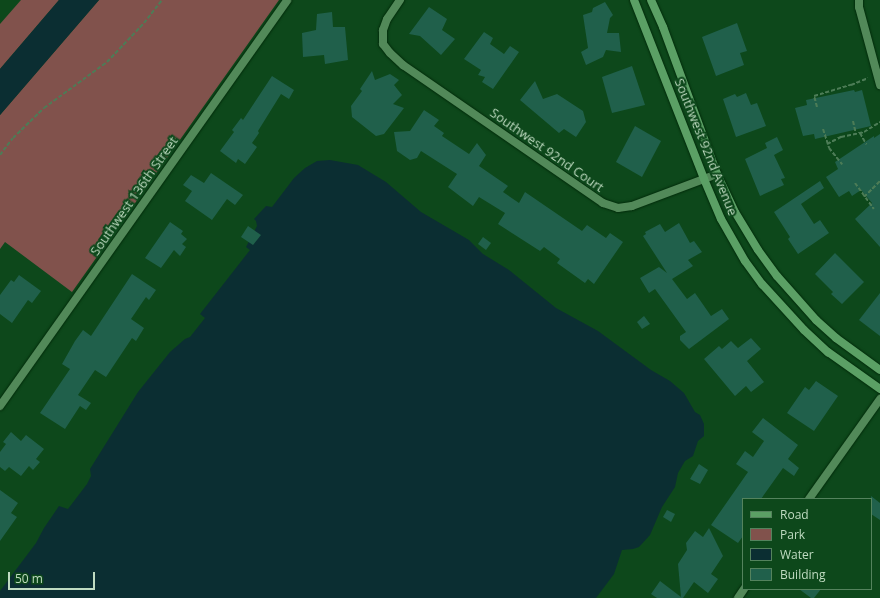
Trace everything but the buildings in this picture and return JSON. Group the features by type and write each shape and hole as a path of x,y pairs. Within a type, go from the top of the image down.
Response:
{"street":[{"name":"Southwest 136th Street","path":"0,406 287,0"},
{"name":"Southwest 92nd Court","path":"400,0 383,27 383,44 390,53 403,65 606,205 618,208 632,206 717,174"},
{"name":"Southwest 92nd Avenue","path":"634,0 721,219 745,261 762,284 804,330 828,352 880,389"},
{"name":"Southwest 92nd Avenue","path":"651,0 663,27 717,174 735,212 758,250 781,282 816,320 836,338 880,370"},
{"path":"859,0 859,7 880,85"},
{"path":"810,498 880,399"}],"path":[{"path":"0,155 13,138 44,108 107,62 144,23 162,0"},
{"path":"817,107 814,96 851,85 871,77"},
{"path":"853,121 856,134"},
{"path":"827,144 841,137 860,134 880,122"},
{"path":"823,129 827,144 842,164"},
{"path":"860,134 866,144"},
{"path":"864,197 880,182"},
{"path":"855,183 874,209"}],"green space":[{"path":"21,0 59,0 0,69 0,24"},
{"path":"99,0 279,0 72,292 5,242 0,249 0,115"}],"water":[{"path":"59,0 99,0 0,115 0,69"},
{"path":"330,160 358,165 386,182 421,212 469,240 483,254 509,270 556,308 598,331 651,370 670,381 684,393 695,412 700,415 704,424 704,436 698,441 693,456 685,461 678,473 675,487 662,507 650,535 639,547 622,550 614,574 596,598 0,598 0,591 36,543 59,506 68,509 87,484 91,476 90,469 138,392 170,352 185,339 190,337 205,318 200,314 250,250 246,247 257,226 254,219 266,206 272,207 294,178 305,168 317,161"}]}
